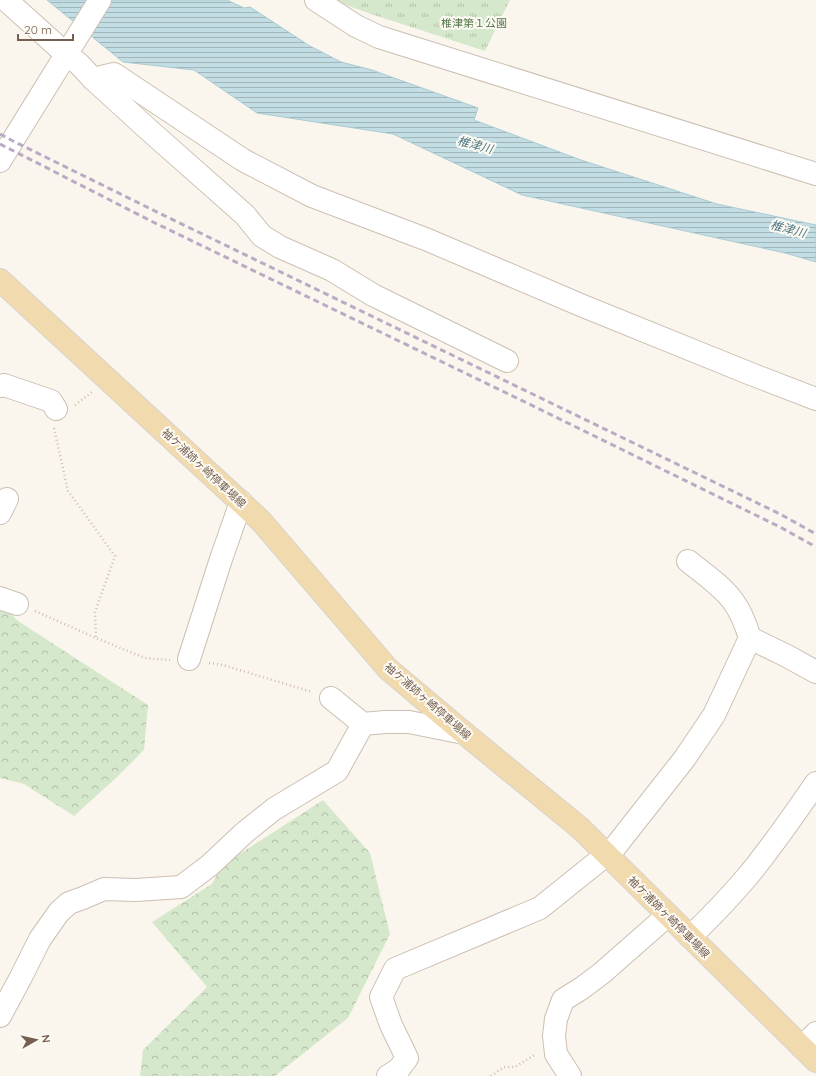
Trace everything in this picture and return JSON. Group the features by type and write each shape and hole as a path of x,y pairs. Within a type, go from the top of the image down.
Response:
{"main road":[{"name":"袖ケ浦姉ヶ崎停車場線","path":"0,280 261,521 388,669 580,828 690,937 811,1047"}],"street":[{"path":"6,0 70,48 79,64 93,79 245,215 262,236 280,247 332,270 373,295 508,361"},
{"path":"0,161 100,0"},
{"path":"316,0 356,26 379,37 816,174"},
{"path":"93,79 114,74 243,160 312,196 428,240 583,306 816,399"},
{"path":"0,386 4,385 51,401 56,409"},
{"path":"189,659 241,502"},
{"path":"388,1076 399,1069 407,1058 391,1025 381,997 395,969 540,908 607,855 685,758 714,714 750,638 746,624 733,600 716,583 688,561"},
{"path":"750,638 816,672"},
{"path":"332,698 363,724 409,722 464,733"},
{"path":"0,1016 40,939 59,912 69,903 104,889 136,890 181,887 210,865 244,833 274,809 336,771 363,724"},
{"path":"690,937 717,911 748,876 816,783"},
{"path":"570,1076 556,1054 554,1036 556,1019 563,1000 602,973 668,915"}],"path":[{"path":"96,638 95,612 116,556 68,491 54,428 56,409 64,414 108,379"},
{"path":"492,1076 504,1067 515,1067 555,1042"}],"green space":[{"name":"椎津第１公園","path":"332,0 510,0 485,51"},
{"path":"0,603 18,621 148,705 144,750 74,816 24,784 0,778"},
{"path":"323,800 370,853 390,934 348,1018 275,1076 140,1076 143,1050 207,987 152,922 212,884 221,866"}],"water":[{"name":"椎津川","path":"47,0 227,0 244,8 250,7 310,46 341,62 372,70 478,108 474,120 581,160 717,204 816,225 816,262 785,253 522,195 393,134 257,113 194,70 123,62"}],"railway":[{"path":"0,134 159,213 780,514 816,534"},
{"path":"0,144 153,222 780,527 816,547"}]}
